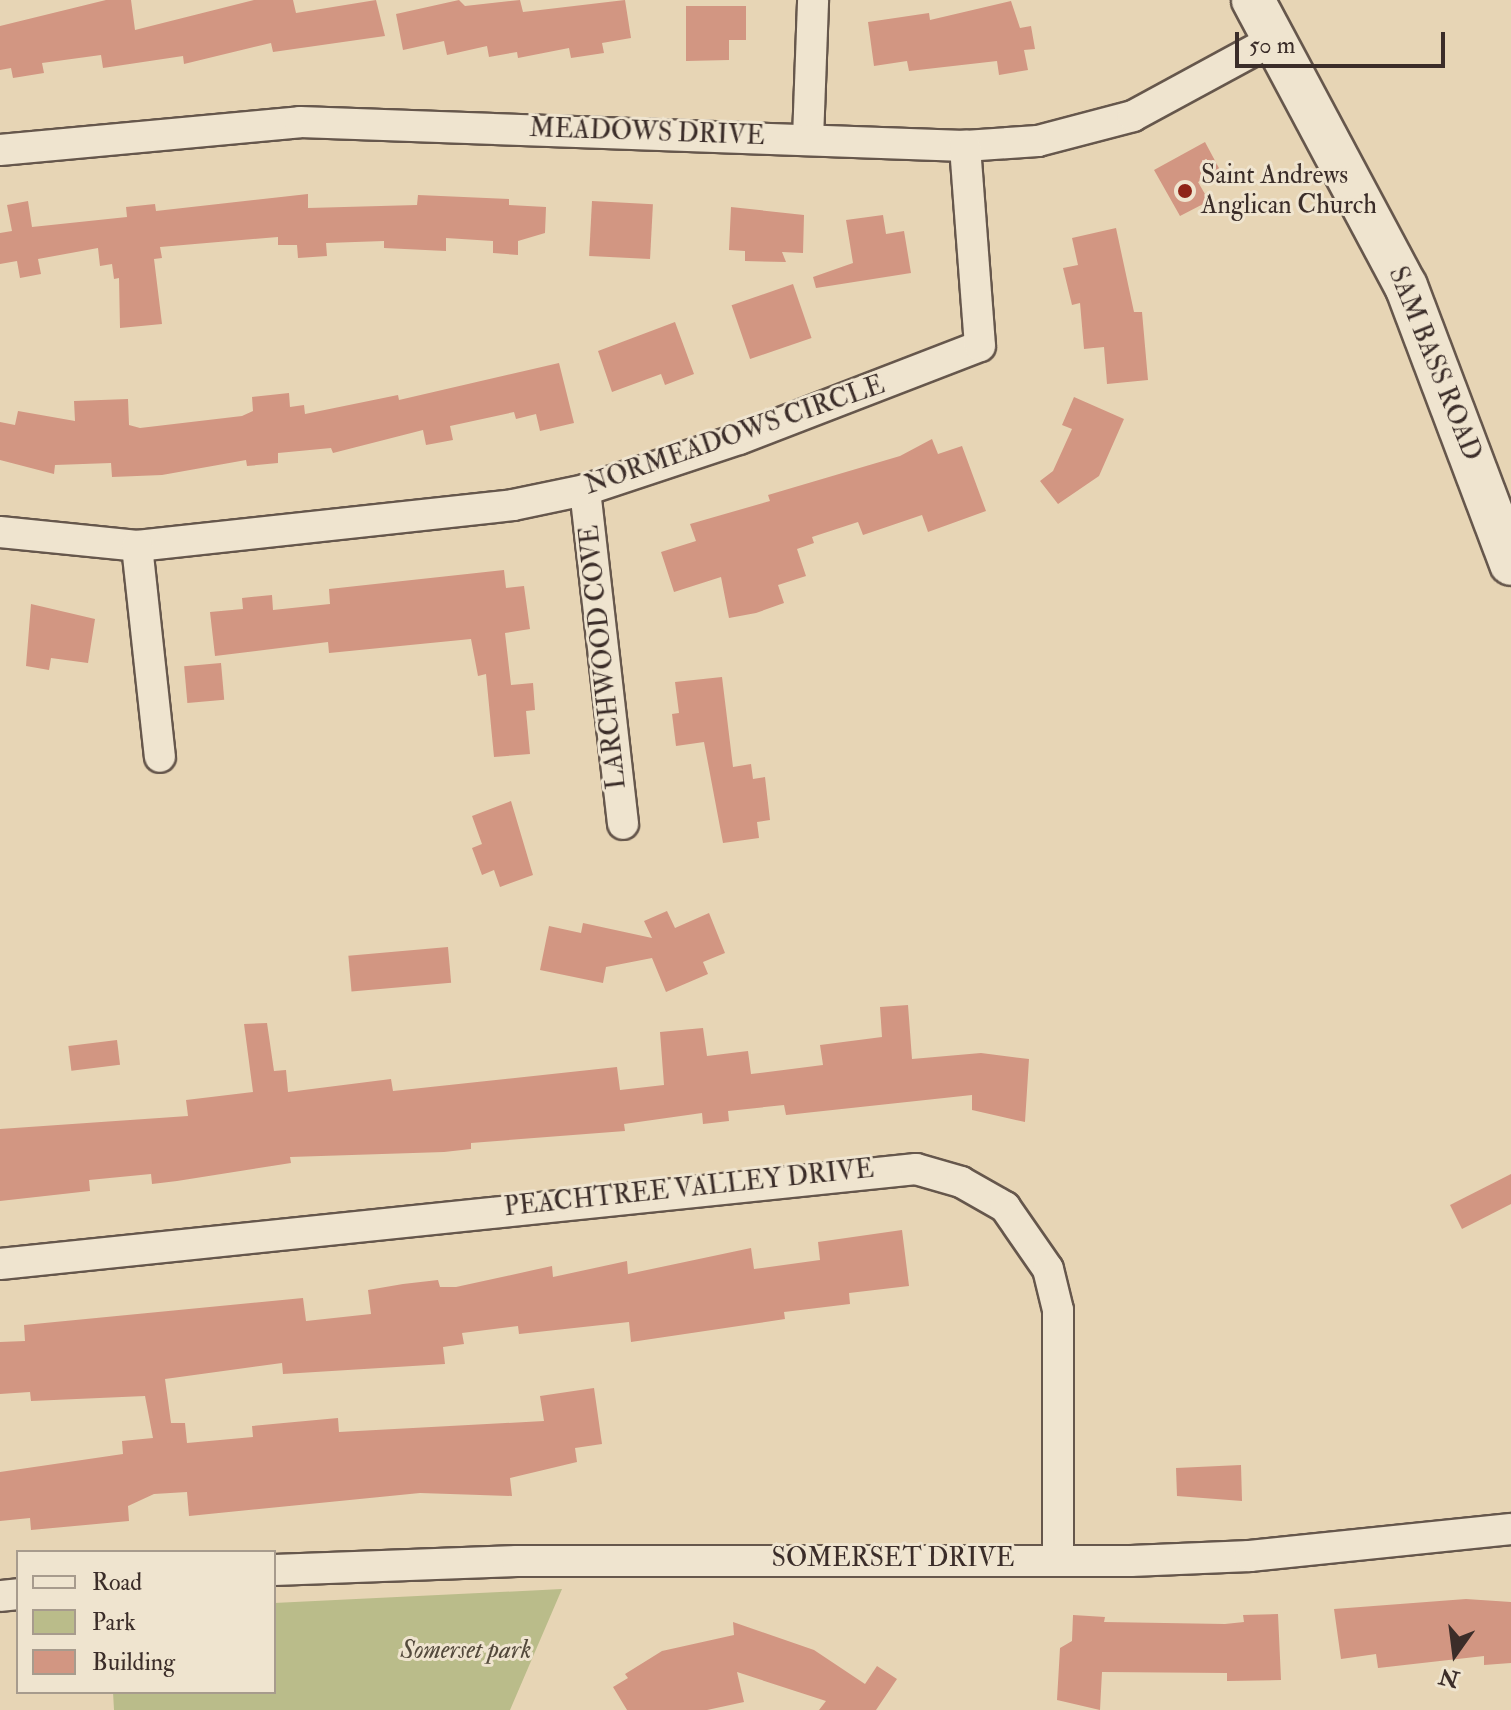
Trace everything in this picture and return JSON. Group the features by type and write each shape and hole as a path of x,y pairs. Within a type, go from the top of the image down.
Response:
{"main road":[{"name":"SAM BASS ROAD","path":"1253,0 1406,286 1511,564"}],"street":[{"path":"808,139 813,0"},
{"name":"MEADOWS DRIVE","path":"0,150 300,122 965,146 1038,141 1133,116 1273,40"},
{"name":"NORMEADOWS CIRCLE","path":"0,532 137,546 440,514 585,490 739,439 980,346 965,146"},
{"name":"LARCHWOOD COVE","path":"585,490 623,824"},
{"path":"137,546 160,757"},
{"name":"PEACHTREE VALLEY DRIVE","path":"0,1264 916,1169 961,1182 1005,1207 1048,1269 1058,1310 1058,1559"},
{"name":"SOMERSET DRIVE","path":"276,1570 392,1563 1250,1556 1511,1529"}],"green space":[{"name":"Somerset park","path":"562,1589 510,1710 114,1710 113,1694 276,1694 276,1603"}],"building":[{"path":"106,0 131,0 135,30 254,0 293,0 296,13 376,0 385,36 273,52 271,43 184,64 183,56 103,68 101,55 42,63 44,73 13,78 11,68 0,70 0,26"},
{"path":"459,0 465,6 520,0 523,12 625,0 631,38 602,43 604,53 571,58 569,48 518,58 517,52 489,57 487,46 447,55 444,41 403,50 396,14"},
{"path":"1011,1 1020,28 1031,26 1035,49 1024,50 1028,70 999,75 997,61 909,71 907,61 874,66 868,22 929,13 930,20"},
{"path":"686,6 746,6 746,40 729,40 729,60 686,61"},
{"name":"Saint Andrews Anglican Church","path":"1205,142 1220,170 1198,182 1209,201 1180,216 1154,170"},
{"path":"308,194 308,208 417,205 418,195 509,199 509,205 546,207 545,233 518,241 518,255 493,253 493,241 446,238 446,251 384,248 384,241 326,243 327,256 298,258 297,245 278,245 278,237 160,247 162,258 154,259 162,324 120,328 119,278 114,279 112,264 100,266 98,248 38,259 41,274 20,278 17,261 0,264 0,233 12,231 7,205 28,201 32,227 127,217 126,207 155,204 156,211"},
{"path":"592,201 653,204 650,259 589,256"},
{"path":"731,207 804,215 803,253 782,252 786,262 745,261 745,251 729,250"},
{"path":"883,215 886,234 904,231 911,273 816,288 813,277 853,263 846,220"},
{"path":"1116,228 1134,312 1142,312 1148,380 1107,384 1104,347 1084,349 1080,303 1072,305 1063,268 1078,265 1072,238"},
{"path":"793,284 812,338 750,359 732,305"},
{"path":"675,322 694,374 665,385 661,374 612,392 598,351"},
{"path":"559,363 574,423 540,431 536,414 516,419 514,412 450,426 453,440 426,445 423,430 333,453 331,448 278,453 278,463 247,466 246,460 162,475 112,477 111,463 55,465 54,474 0,460 0,422 15,425 18,411 75,421 74,401 128,399 129,425 140,428 242,416 253,411 252,397 289,393 290,407 304,405 305,414 398,395 399,400"},
{"path":"1074,397 1124,419 1099,476 1058,504 1040,481 1053,471 1072,429 1062,425"},
{"path":"932,439 938,454 962,446 986,511 928,532 922,515 863,535 858,522 812,537 814,543 797,549 806,576 778,585 784,603 756,613 729,618 721,577 674,592 661,552 696,541 690,524 770,501 768,495 900,456"},
{"path":"504,570 506,588 524,586 530,629 505,633 511,685 533,683 535,710 526,711 530,754 494,757 486,674 478,676 471,639 329,653 328,642 215,656 210,612 243,609 242,598 272,595 273,610 330,604 329,589"},
{"path":"31,604 95,619 88,663 51,658 49,670 26,666"},
{"path":"221,663 224,700 187,703 184,666"},
{"path":"722,677 733,767 751,764 753,779 765,777 770,820 757,822 759,838 723,843 704,742 676,746 672,714 679,713 675,682"},
{"path":"511,801 533,875 500,887 494,870 482,875 472,848 482,844 472,816"},
{"path":"667,911 675,928 709,913 725,953 703,962 708,974 666,992 652,958 606,967 603,983 540,970 549,926 581,933 583,923 652,938 644,921"},
{"path":"448,947 451,983 352,992 348,956"},
{"path":"908,1005 912,1059 981,1053 1029,1059 1025,1122 972,1110 972,1095 786,1115 784,1105 728,1111 729,1121 703,1124 702,1113 624,1124 625,1131 471,1143 471,1149 444,1152 290,1157 291,1163 152,1184 151,1174 89,1180 90,1191 0,1201 0,1129 188,1116 186,1100 253,1092 244,1024 267,1023 274,1071 286,1070 288,1092 391,1079 393,1091 617,1067 620,1090 664,1085 660,1032 703,1028 707,1056 748,1051 751,1074 823,1065 820,1045 882,1037 880,1007"},
{"path":"117,1040 120,1065 71,1071 68,1046"},
{"path":"1511,1174 1511,1204 1462,1229 1450,1205"},
{"path":"902,1230 909,1286 849,1293 850,1304 784,1312 785,1319 631,1342 629,1322 519,1334 518,1326 462,1333 464,1344 443,1347 445,1364 283,1374 282,1363 165,1379 171,1423 185,1423 187,1443 253,1437 252,1426 338,1418 339,1432 544,1421 540,1396 594,1388 602,1444 575,1448 577,1462 510,1478 512,1496 420,1493 189,1516 187,1492 154,1494 128,1506 129,1521 31,1530 30,1518 0,1521 0,1472 123,1454 122,1441 153,1438 145,1396 31,1401 30,1392 0,1394 0,1342 25,1341 24,1325 303,1298 306,1321 371,1314 368,1290 403,1284 438,1280 440,1287 456,1287 552,1266 553,1277 627,1261 628,1274 751,1248 754,1269 820,1260 818,1242"},
{"path":"1241,1465 1242,1501 1177,1496 1176,1468"},
{"path":"1466,1599 1511,1602 1511,1663 1484,1665 1484,1656 1378,1668 1376,1654 1341,1659 1334,1609"},
{"path":"1278,1614 1281,1680 1227,1681 1227,1673 1102,1672 1100,1710 1057,1700 1060,1648 1072,1641 1073,1615 1105,1617 1104,1622 1225,1624 1244,1622 1243,1615"},
{"path":"733,1622 814,1650 865,1684 877,1666 897,1679 876,1710 819,1710 826,1701 737,1672 744,1702 707,1710 627,1710 613,1687 628,1678 625,1674 662,1651 734,1635"}],"place":[{"name":"Saint Andrews Anglican Church","path":"1185,191"}]}
